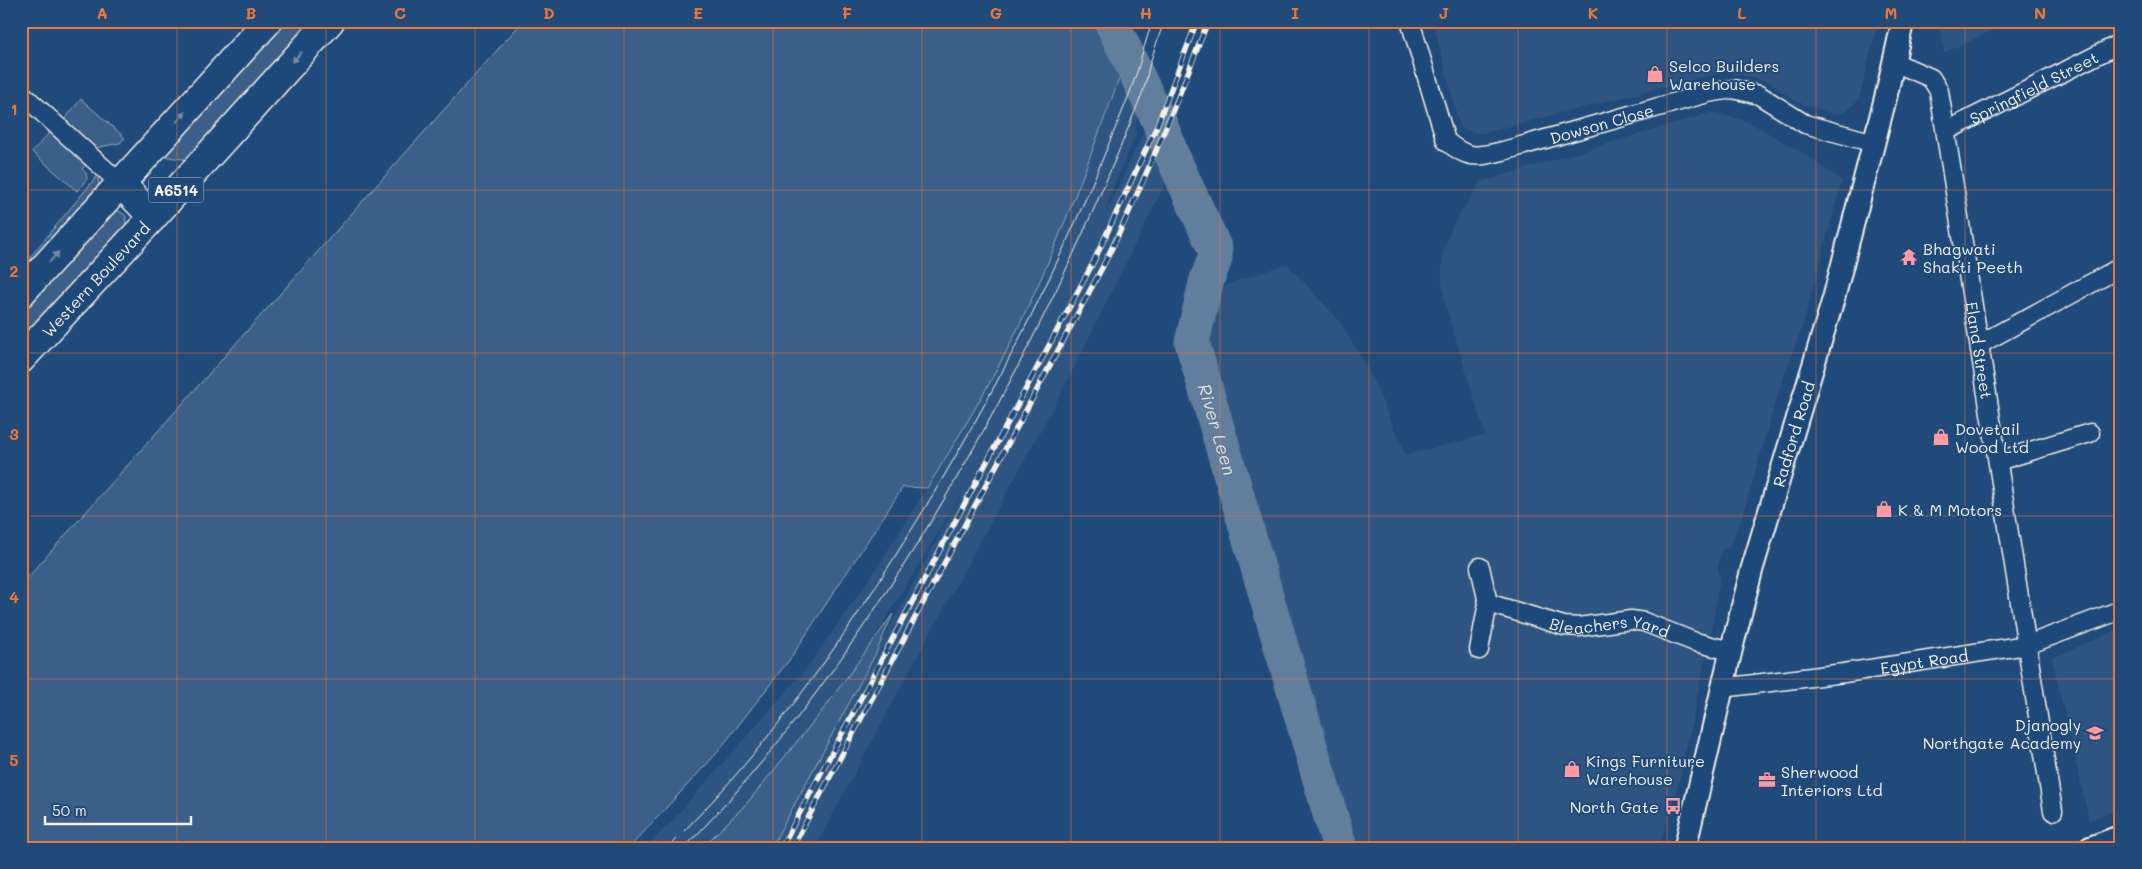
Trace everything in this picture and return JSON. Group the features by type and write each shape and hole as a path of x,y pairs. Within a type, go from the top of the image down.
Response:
{"highway":[{"name":"A6514","path":"21,293 268,21"},
{"name":"Western Boulevard","path":"21,359 153,217 330,21"},
{"path":"121,184 153,217"}],"street":[{"name":"Dowson Close","path":"1410,21 1446,141 1460,153 1473,157 1503,151 1708,93 1732,89 1758,95 1810,126 1874,143"},
{"name":"Radford Road","path":"1685,848 1731,651 1764,527 1834,297 1903,21"},
{"name":"Springfield Street","path":"1946,131 2121,43"},
{"name":"Eland Street","path":"1894,62 1931,78 1939,91 2053,811"},
{"path":"21,93 121,184"},
{"path":"1980,344 2121,267"},
{"path":"1998,461 2090,432"},
{"path":"1479,650 1488,603 1480,567"},
{"name":"Bleachers Yard","path":"1488,603 1564,626 1578,627 1631,620 1644,622 1695,642 1731,651"},
{"name":"Egypt Road","path":"1722,688 2027,645 2121,610"},
{"path":"2089,848 2121,836"}],"shaded area":[{"path":"282,21 314,21 189,160 162,156"},
{"path":"523,21 1103,21 1121,58 1123,69 1065,220 1027,309 980,400 927,488 903,487 790,659 716,754 629,848 27,848 21,841 21,585"},
{"path":"1433,21 1878,21 1859,100 1846,111 1834,115 1795,101 1769,82 1725,71 1480,134 1460,128"},
{"path":"1939,21 2013,21 1944,53"},
{"path":"1127,62 1137,72 1144,87 1146,101 1136,121 1136,134 1111,193 1106,212 1151,116 1173,168 1065,386 815,848 771,848 968,482 866,650 826,706 748,802 702,848 645,848 670,823 806,669 872,575 962,432 1027,311 1071,208"},
{"path":"81,99 125,138 120,143 95,148 64,120"},
{"path":"1713,112 1749,122 1805,154 1842,181 1804,322 1778,393 1744,511 1730,547 1722,550 1718,566 1720,579 1712,627 1680,778 1659,848 1355,848 1204,326 1213,293 1236,281 1287,264 1338,319 1366,365 1406,455 1485,435 1446,307 1442,283 1442,257 1445,244 1454,223 1480,182"},
{"path":"51,131 87,163 82,169 86,173 87,179 77,191 32,152"},
{"path":"98,175 99,189 36,262 30,257"},
{"path":"119,211 126,216 125,229 21,342 21,308 107,213"},
{"path":"893,614 875,655 771,848 702,848 748,802 826,706"},
{"name":"Djanogly Northgate Academy","path":"2121,628 2121,809 2089,820 2052,658"}],"waterway":[{"name":"River Leen","path":"1111,21 1159,121 1171,153 1215,249 1215,259 1207,279 1192,342 1340,848"}],"tram line":[{"path":"667,848 732,779 792,706 874,590 930,500 1015,348 1066,243 1125,104 1153,21"},
{"path":"684,848 749,777 810,701 893,582 983,432 1041,321 1095,207 1143,91 1164,21"}],"railway":[{"path":"781,848 1093,263 1156,128 1197,21"},
{"path":"792,848 1102,268 1158,146 1208,21"}],"place":[{"name":"Selco Builders Warehouse","path":"1655,74"},
{"name":"Bhagwati Shakti Peeth","path":"1909,257"},
{"name":"Dovetail Wood Ltd","path":"1941,437"},
{"name":"K & M Motors","path":"1884,509"},
{"name":"Djanogly Northgate Academy","path":"2095,733"},
{"name":"Kings Furniture Warehouse","path":"1572,769"},
{"name":"Sherwood Interiors Ltd","path":"1767,780"},
{"name":"North Gate","path":"1673,806"}]}
